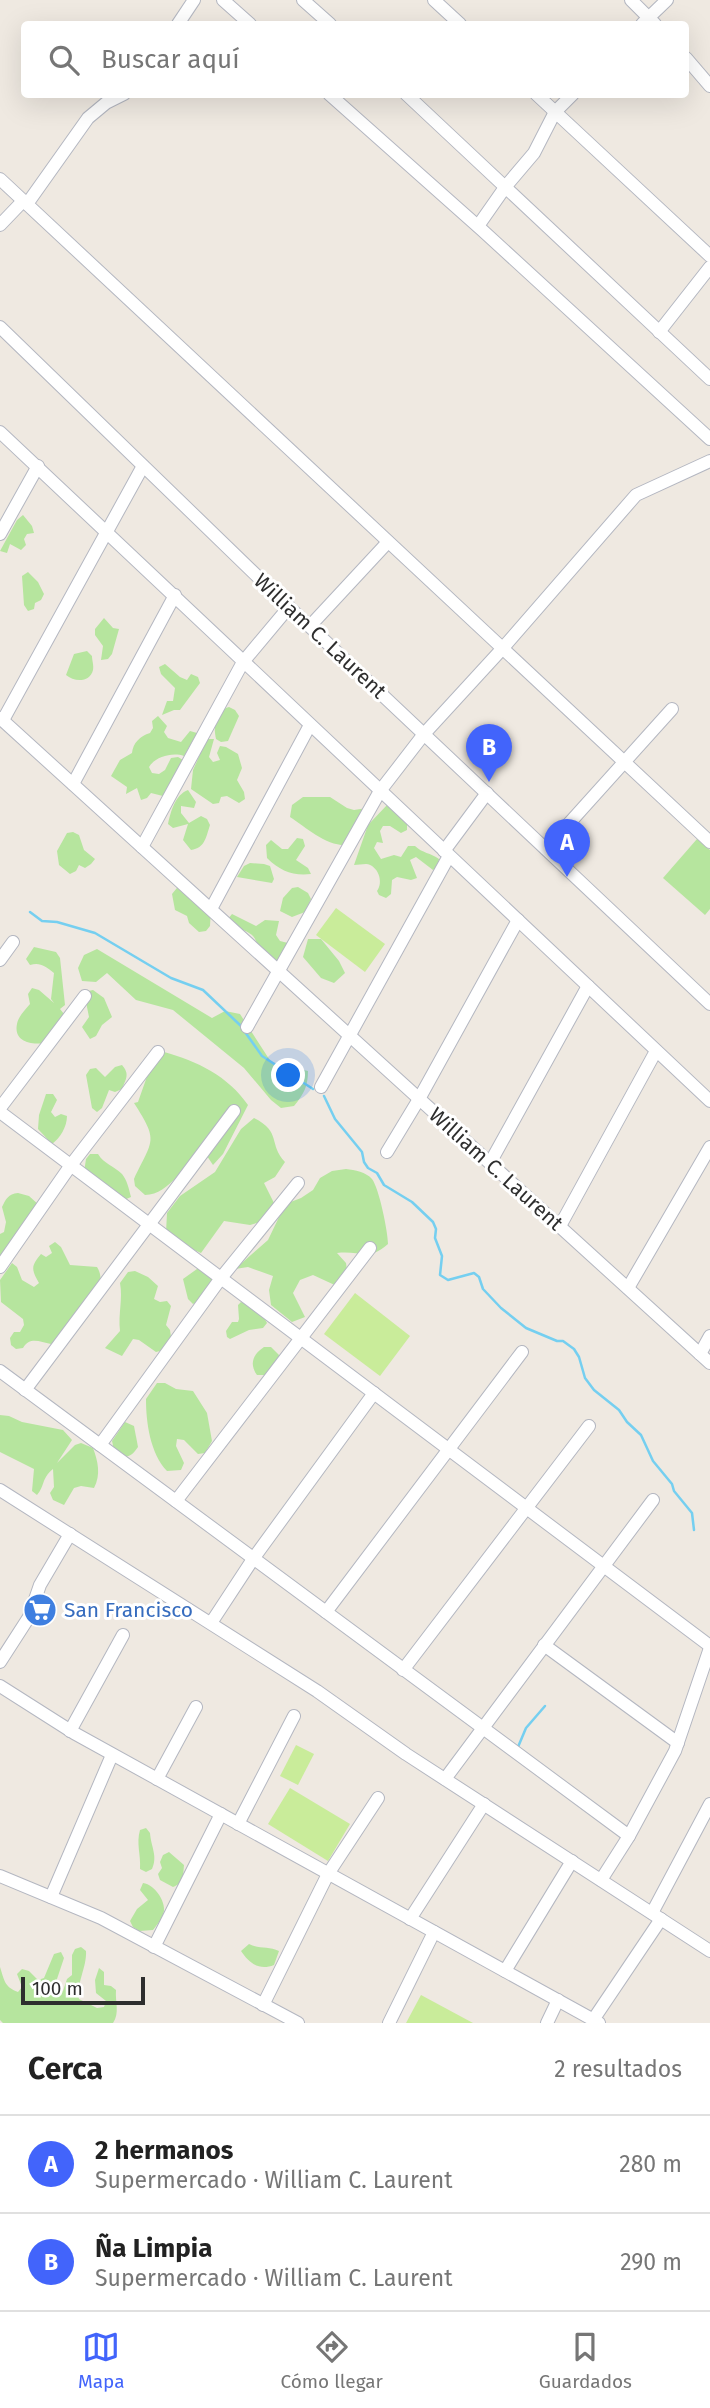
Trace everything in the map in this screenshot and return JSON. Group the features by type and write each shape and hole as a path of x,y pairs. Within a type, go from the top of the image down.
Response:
{"street":[{"path":"180,21 194,0"},
{"path":"223,0 247,21"},
{"path":"303,0 327,21"},
{"path":"434,0 457,21"},
{"path":"631,0 648,21"},
{"path":"650,21 667,0"},
{"path":"689,62 710,86"},
{"path":"0,225 25,203 88,118 116,98"},
{"path":"334,98 478,226 710,439"},
{"path":"410,98 710,379"},
{"path":"540,98 710,256"},
{"path":"478,226 506,186 534,153 555,112 569,98"},
{"path":"0,179 710,842"},
{"path":"659,332 710,267"},
{"path":"0,327 143,466"},
{"path":"0,432 710,1101"},
{"path":"247,1027 380,791 424,734 636,495 710,461"},
{"path":"0,534 38,466"},
{"name":"William C. Laurent","path":"705,1358 1,719 143,466 710,1004"},
{"path":"310,626 388,542"},
{"path":"73,784 175,595"},
{"path":"142,847 243,662 289,607"},
{"path":"546,849 672,709"},
{"path":"211,909 310,725"},
{"path":"321,1087 447,853 487,793"},
{"path":"387,1152 518,920"},
{"path":"0,960 13,942"},
{"path":"490,1163 588,986"},
{"path":"85,996 0,1110 710,1647 678,1743 629,1836 601,1880"},
{"path":"560,1227 656,1051"},
{"path":"0,1267 71,1165 158,1052"},
{"path":"25,1390 234,1111"},
{"path":"628,1288 710,1147"},
{"path":"100,1445 221,1278 298,1183"},
{"path":"176,1501 370,1248"},
{"path":"705,1358 710,1336"},
{"path":"326,1612 522,1352"},
{"path":"0,1371 629,1836"},
{"path":"211,1623 253,1559 374,1393"},
{"path":"403,1670 589,1426"},
{"path":"0,1490 317,1691 445,1779 710,1951"},
{"path":"445,1779 653,1500"},
{"path":"0,1662 29,1617 44,1578 70,1534"},
{"path":"70,1731 123,1635"},
{"path":"544,1645 678,1743"},
{"path":"0,1686 112,1755 596,2021 657,1916 710,1804"},
{"path":"157,1779 196,1707"},
{"path":"239,1824 294,1716"},
{"path":"51,1897 112,1755"},
{"path":"263,2006 328,1874 377,1798"},
{"path":"410,1919 484,1804"},
{"path":"154,1947 221,1814"},
{"path":"505,1971 572,1861"},
{"path":"0,1876 101,1918 298,2023"},
{"path":"389,2023 435,1932"},
{"path":"547,2023 558,2000"}],"green space":[{"path":"23,515 34,533 27,534 24,539 26,545 21,550 10,544 7,553 0,551 17,520"},
{"path":"28,572 38,582 44,594 41,600 35,603 34,609 28,611 24,605 22,576"},
{"path":"104,618 113,628 119,629 112,654 108,659 101,660 103,646 95,635 95,629"},
{"path":"87,651 92,656 93,668 89,677 81,680 66,675 74,654"},
{"path":"165,664 187,680 191,674 198,677 200,683 180,710 162,715 167,701 173,701 175,688 161,674 159,667"},
{"path":"229,707 239,716 228,741 221,742 216,739 216,719"},
{"path":"158,716 167,726 164,732 168,738 181,742 190,731 197,733 184,756 169,755 152,763 149,767 152,773 159,774 165,770 171,758 178,757 183,760 163,796 151,793 141,800 137,788 126,794 127,787 111,776 120,760 132,753 138,740 150,733 153,728 152,721"},
{"path":"207,739 214,739 209,757 213,762 220,760 217,753 220,746 238,754 242,768 237,780 245,799 239,803 227,796 221,797 219,803 213,804 191,789 193,770"},
{"path":"188,790 196,802 194,808 181,806 181,813 189,823 201,816 207,819 210,825 202,844 191,850 183,840 188,824 173,828 168,824 177,800"},
{"path":"303,797 330,797 347,808 367,808 348,845 325,840 290,817 292,805"},
{"path":"387,805 407,823 407,830 401,833 390,826 383,826 380,831 383,843 377,842 374,848 381,859 394,855 401,857 408,846 415,846 439,859 438,866 433,870 416,857 410,860 417,878 411,880 397,877 392,880 391,894 386,898 377,891 380,879 374,867 366,864 354,865 368,825"},
{"path":"67,833 79,835 84,850 95,859 85,868 79,865 76,871 70,874 59,865 57,851"},
{"path":"297,838 303,839 305,846 296,860 308,868 311,874 287,872 267,858 266,845 271,840 282,849 288,849"},
{"path":"697,839 710,850 710,909 705,915 663,878"},
{"path":"250,863 270,866 274,879 272,883 237,877 244,866"},
{"path":"181,883 211,909 210,926 206,931 199,932 189,923 187,916 175,910 172,894"},
{"path":"298,887 308,893 311,899 305,912 292,917 280,911 283,898 292,888"},
{"path":"336,908 385,944 365,972 316,935"},
{"path":"232,914 256,926 265,920 279,921 276,935 280,941 292,944 280,964 262,959 253,936 233,925 228,919"},
{"path":"308,939 321,939 339,961 345,973 334,983 321,978 303,957"},
{"path":"34,947 56,952 60,958 65,1005 60,1009 64,1014 47,1043 36,1044 21,1039 17,1024 30,1004 28,994 32,988 39,990 54,1003 51,999 54,973 42,965 30,965 26,959"},
{"path":"97,949 212,1018 225,1011 240,1014 271,1062 308,1071 303,1094 294,1106 281,1108 244,1068 173,1010 136,1000 107,973 96,982 82,981 78,968 84,955"},
{"path":"93,990 104,998 112,1017 102,1025 96,1036 90,1039 82,1027 89,1017 84,992"},
{"path":"164,1052 211,1071 231,1086 248,1105 223,1154 213,1165 207,1156 199,1159 170,1184 145,1195 135,1186 134,1179 149,1148 150,1134 134,1103 138,1102 150,1068"},
{"path":"122,1065 127,1074 122,1089 115,1092 109,1090 102,1108 97,1112 92,1108 86,1075 90,1069 96,1068 105,1077 115,1067"},
{"path":"46,1094 53,1094 57,1100 51,1112 55,1117 61,1114 67,1116 62,1132 52,1144 38,1129 39,1115"},
{"path":"254,1118 272,1133 277,1150 285,1162 275,1177 264,1183 276,1207 270,1219 250,1225 224,1221 201,1253 176,1242 166,1233 167,1213 180,1196 215,1172 241,1129"},
{"path":"90,1154 98,1154 122,1174 131,1197 124,1200 84,1172 86,1159"},
{"path":"346,1169 364,1173 372,1179 383,1210 388,1244 375,1253 337,1253 346,1263 348,1277 339,1287 313,1275 300,1280 293,1293 305,1317 292,1322 271,1305 269,1290 273,1276 248,1267 235,1269 268,1240 288,1203 313,1190 320,1178 332,1171"},
{"path":"18,1193 29,1196 39,1205 0,1259 0,1234 4,1232 6,1222 2,1207 8,1197"},
{"path":"55,1242 61,1247 70,1265 97,1267 99,1287 78,1321 51,1344 32,1341 23,1348 16,1349 11,1345 10,1338 14,1332 20,1332 24,1325 23,1319 1,1302 0,1280 12,1263 17,1267 22,1280 34,1287 39,1283 33,1271 34,1265 41,1254 46,1257 52,1253 49,1246"},
{"path":"197,1269 204,1269 215,1278 211,1295 193,1304 188,1299 183,1279"},
{"path":"135,1271 158,1286 154,1299 167,1301 171,1306 166,1325 170,1330 172,1344 168,1349 156,1352 133,1339 122,1356 105,1348 120,1331 120,1283 128,1272"},
{"path":"355,1293 410,1336 380,1376 324,1334"},
{"path":"241,1302 260,1310 267,1323 263,1328 249,1330 230,1339 226,1331 232,1322 238,1322 238,1305"},
{"path":"264,1347 271,1347 279,1355 277,1365 267,1375 257,1375 253,1359"},
{"path":"157,1383 193,1391 207,1413 212,1441 205,1453 198,1454 184,1440 177,1439 176,1446 184,1463 181,1470 167,1471 161,1464 150,1437 146,1399"},
{"path":"0,1415 63,1430 72,1440 57,1463 75,1445 81,1443 93,1448 98,1468 94,1488 74,1488 64,1505 53,1500 50,1493 54,1487 53,1469 37,1495 32,1491 34,1469 0,1452"},
{"path":"125,1422 134,1426 138,1447 126,1457 115,1454 112,1441"},
{"path":"296,1745 314,1754 298,1785 280,1776"},
{"path":"290,1788 350,1824 328,1861 268,1824"},
{"path":"146,1828 150,1833 154,1860 152,1869 146,1872 140,1869 138,1840 140,1830"},
{"path":"169,1852 184,1865 181,1881 173,1887 160,1880 158,1874 162,1868 160,1862 163,1855"},
{"path":"143,1883 156,1891 164,1905 164,1911 153,1930 139,1931 130,1921 137,1909 148,1900 140,1890"},
{"path":"249,1944 279,1951 274,1965 259,1966 247,1959 241,1951"},
{"path":"81,1947 86,1951 86,1957 79,1999 97,2008 104,2007 106,2001 96,1993 95,1980 99,1968 104,1972 104,1985 116,1990 117,2011 113,2023 3,2023 0,2020 0,1967 7,1985 18,1992 22,1987 17,1974 22,1969 29,1971 38,1980 44,1978 54,1954 61,1952 64,1958 55,1985 57,1990 63,1991 67,1979 72,1975 72,1955 75,1949"},
{"path":"421,1995 473,2023 406,2023"}],"waterway":[{"path":"30,912 42,921 57,922 95,933 171,978 203,990 241,1026"},
{"path":"245,1032 262,1056 313,1089"},
{"path":"324,1096 335,1119 362,1152 368,1168 377,1173 384,1185 412,1202 433,1222 436,1229 435,1238 442,1256 440,1275 448,1280 474,1273 479,1277 483,1289 526,1328 563,1341 574,1349 585,1378 594,1390 619,1410 641,1435 653,1461 692,1513 694,1530"},
{"path":"518,1747 526,1728 545,1706"}],"place":[{"name":"Ña Limpia","path":"489,782"},
{"name":"2 hermanos","path":"567,877"},
{"name":"San Francisco","path":"40,1610"}]}
